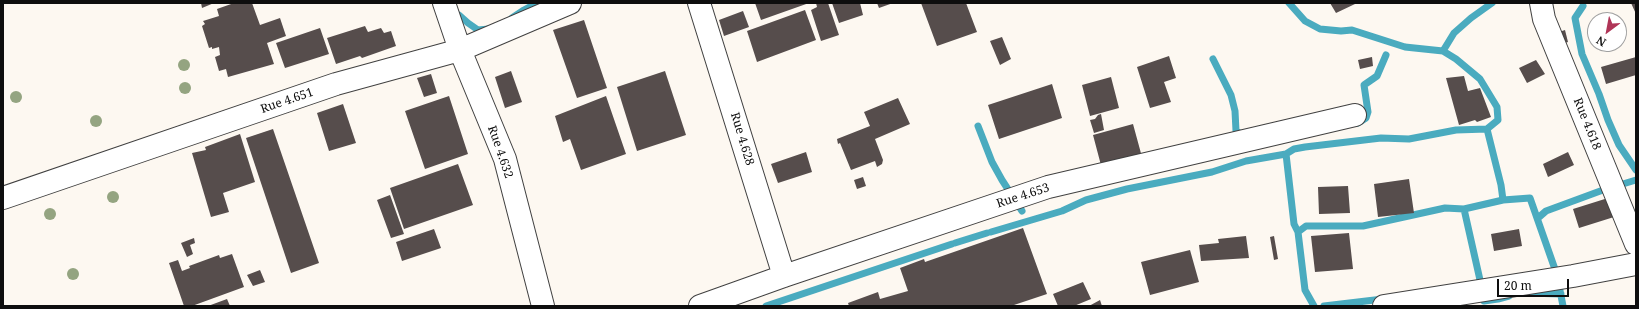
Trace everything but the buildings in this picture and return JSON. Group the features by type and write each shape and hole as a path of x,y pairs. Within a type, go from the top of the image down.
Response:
{"street":[{"name":"Rue 4.632","path":"444,3 460,50 505,159 543,306"},
{"name":"Rue 4.651","path":"3,198 336,84 460,50 570,3"},
{"name":"Rue 4.628","path":"699,3 784,276"},
{"name":"Rue 4.618","path":"1541,3 1544,19 1636,244"},
{"name":"Rue 4.653","path":"700,306 784,276 1048,187 1355,115"},
{"path":"1384,306 1573,276 1636,264"}],"waterway":[{"path":"512,18 537,3"},
{"path":"991,232 1062,211 1086,200 1127,189 1212,172 1246,161 1286,154 1294,149 1381,138 1409,139 1456,130 1487,129 1498,120 1497,107 1480,79 1456,59 1443,51 1405,47 1352,30 1341,31 1320,29 1305,21 1289,3"},
{"path":"1443,51 1454,33 1471,18 1492,3"},
{"path":"1583,6 1575,18 1582,54 1619,145 1636,170"},
{"path":"453,18 459,15 478,30 489,29"},
{"path":"1358,123 1366,118 1368,112 1364,85 1377,76 1386,55"},
{"path":"1213,59 1231,95 1235,111 1236,131 1243,135"},
{"path":"978,126 992,162 1022,211"},
{"path":"1487,129 1501,185 1503,200"},
{"path":"1286,154 1294,224 1298,232 1305,290 1314,306"},
{"path":"1538,218 1546,211 1603,190 1636,180"},
{"path":"1298,232 1306,226 1363,226 1445,208 1464,209 1503,200 1530,198 1557,275 1563,306"},
{"path":"1464,209 1480,280"},
{"path":"955,243 987,233"},
{"path":"766,306 952,244"},
{"path":"1527,293 1561,294"},
{"path":"1484,301 1509,296"},
{"path":"1324,306 1383,299"}]}
